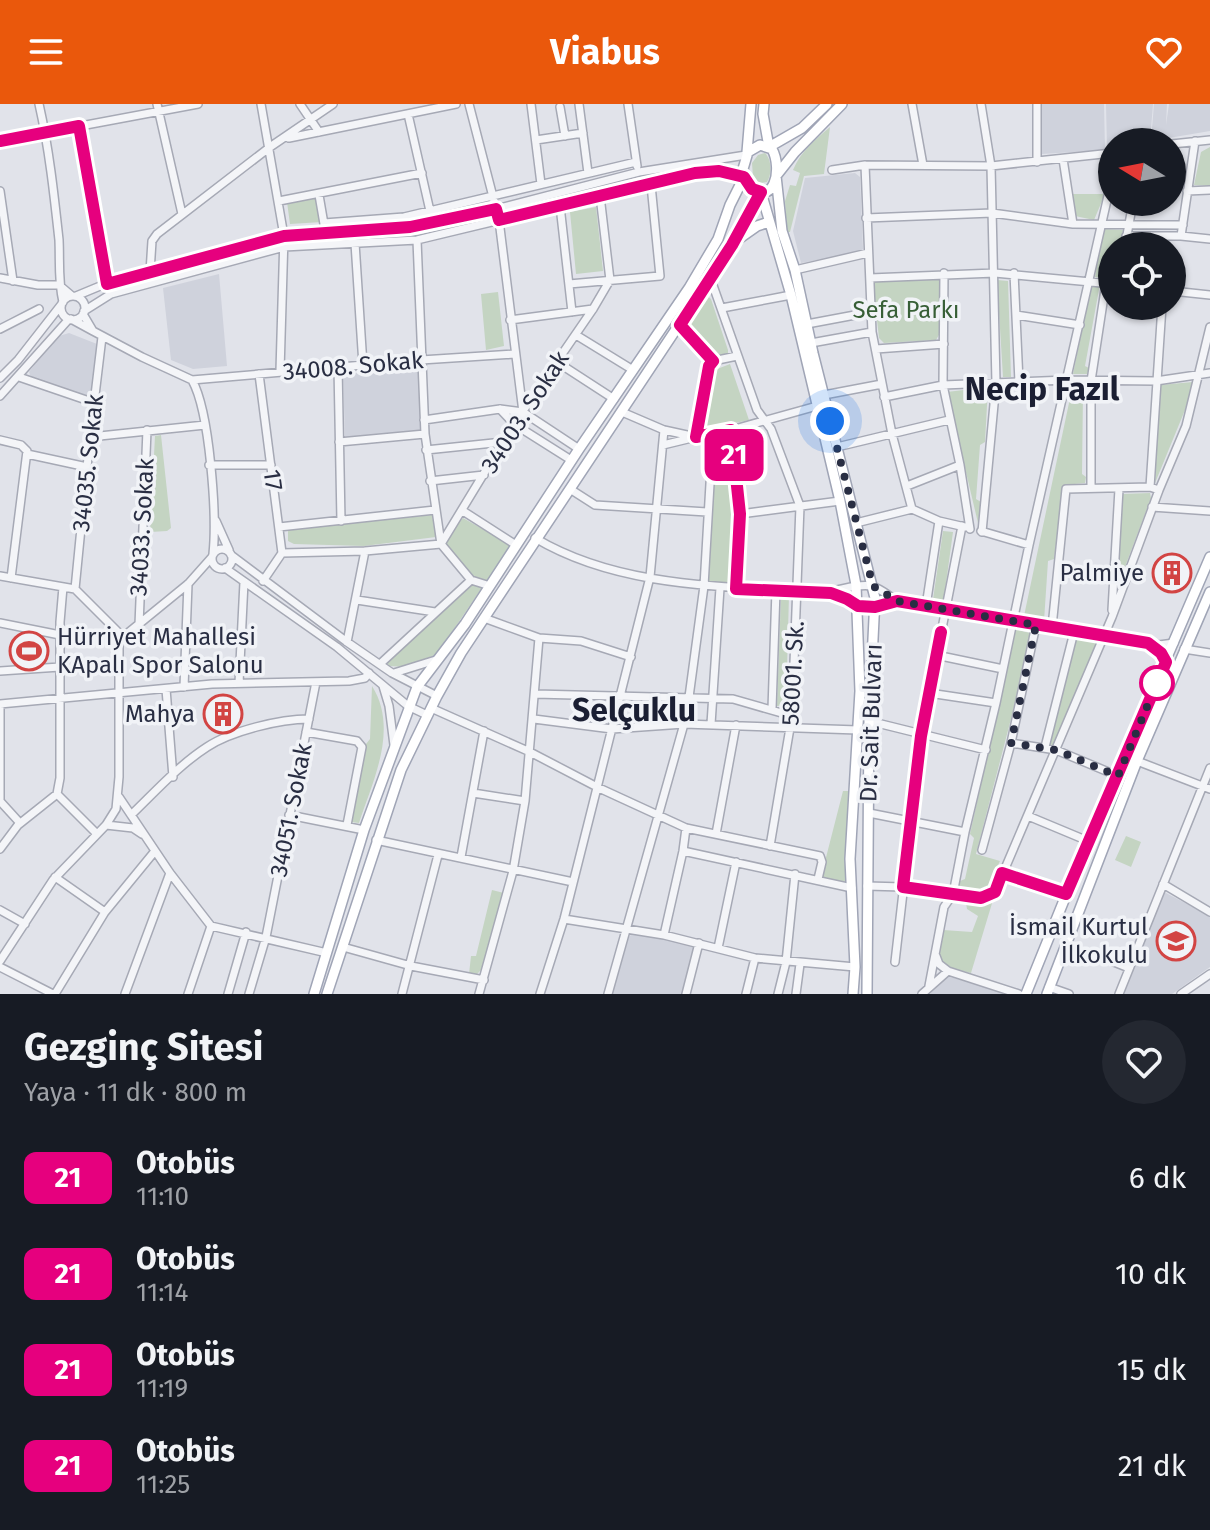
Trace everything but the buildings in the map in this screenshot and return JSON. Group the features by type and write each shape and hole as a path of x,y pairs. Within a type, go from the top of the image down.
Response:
{"main road":[{"path":"314,994 364,830 417,687 441,658 490,586 571,460 689,288 718,239 744,177 751,104"},
{"path":"764,104 769,147 777,160 776,176"},
{"path":"746,155 755,146 769,147 802,128 827,104"},
{"path":"327,994 401,770 437,696 535,538 732,245 761,192 771,187 795,152 842,104"},
{"name":"Dr. Sait Bulvarı","path":"776,176 782,231 795,270 873,586 867,994"},
{"path":"744,177 752,189 761,192"},
{"name":"Dr. Sait Bulvarı","path":"761,192 791,295 840,501 856,585 858,730 850,861 855,967 853,994"},
{"path":"732,245 757,226 769,222"},
{"path":"1026,994 1210,557"},
{"path":"1048,990 1137,761 1210,592"},
{"path":"850,861 858,857 868,866"}],"street":[{"path":"39,104 59,243 62,313 102,337 192,380 201,402 205,425 216,519 214,564 244,582 369,673 408,706 484,731 686,828 820,856 822,862 818,879"},
{"path":"0,141 158,108 198,104"},
{"path":"261,104 284,236 280,371"},
{"path":"300,104 319,132"},
{"path":"150,272 152,241 182,214 270,147 333,104"},
{"path":"285,139 456,104"},
{"path":"469,104 499,220 523,412"},
{"path":"531,104 541,184"},
{"path":"579,104 588,173"},
{"path":"628,104 639,172"},
{"path":"912,104 923,165"},
{"path":"981,104 991,166 996,383 982,532"},
{"path":"1037,104 1037,162"},
{"path":"560,107 565,136"},
{"path":"158,108 182,214"},
{"path":"408,114 430,211"},
{"path":"79,126 107,284"},
{"path":"536,140 583,133"},
{"path":"1186,142 1210,140"},
{"path":"1182,232 1195,141"},
{"path":"0,378 62,304 74,296 107,284 284,236 410,227 496,209 639,172 746,155"},
{"path":"832,170 865,165 991,166 1098,155"},
{"path":"1063,159 1073,224"},
{"path":"324,223 404,217 636,162"},
{"path":"865,165 872,332 892,434 912,509"},
{"path":"0,396 70,319 111,294 284,248 417,240 695,173 719,171 744,177"},
{"path":"279,201 422,173"},
{"path":"569,284 660,276 651,185"},
{"path":"1187,191 1210,190"},
{"path":"0,191 13,281"},
{"path":"319,195 326,233"},
{"path":"600,196 610,280"},
{"path":"560,206 572,312"},
{"path":"866,218 992,213 1073,224 1183,225"},
{"path":"929,986 944,907 953,894 986,750 1104,216"},
{"path":"1127,232 1130,216"},
{"path":"1186,237 1210,239"},
{"path":"417,240 426,450 441,544 471,580 490,586"},
{"path":"355,243 363,365"},
{"path":"795,270 868,253"},
{"path":"895,962 921,736 945,609 966,527 960,465 943,385 944,273"},
{"path":"870,278 944,273 1014,273 1098,282"},
{"path":"1014,273 1019,382"},
{"name":"58001. Sk.","path":"710,277 757,410 771,429 800,506 792,716 770,846"},
{"path":"0,278 38,285 59,285 84,304 83,312 93,331"},
{"name":"34003. Sokak","path":"441,544 514,424 610,280"},
{"path":"1186,292 1210,295"},
{"path":"722,308 791,295"},
{"path":"0,329 39,309"},
{"path":"510,320 593,309"},
{"path":"807,324 871,312"},
{"path":"1016,315 1080,325"},
{"path":"1091,488 1091,381 1102,320"},
{"path":"867,886 903,887 981,898 995,892 1112,617 1152,507 1161,320"},
{"path":"680,325 713,361"},
{"path":"1155,489 1186,426 1210,327"},
{"path":"811,343 872,332"},
{"path":"576,335 633,370"},
{"name":"34035. Sokak","path":"75,589 102,337"},
{"path":"876,349 944,344"},
{"name":"34008. Sokak","path":"192,380 514,354"},
{"path":"696,437 709,366 713,361 737,356"},
{"path":"557,362 614,399"},
{"path":"338,367 341,521"},
{"path":"884,397 943,385 1067,380 1156,381 1210,373"},
{"name":"17","path":"259,374 282,553"},
{"path":"19,377 95,403"},
{"path":"824,395 882,384"},
{"path":"663,445 817,406"},
{"path":"424,420 500,409 523,412 579,449"},
{"path":"500,409 514,424 571,460"},
{"path":"622,412 664,430 696,437"},
{"path":"837,447 949,420"},
{"path":"90,437 205,425"},
{"name":"34033. Sokak","path":"139,625 147,430"},
{"path":"540,994 564,919 599,788 650,577 664,430"},
{"path":"731,430 740,514 736,589"},
{"path":"689,697 704,586 713,433"},
{"path":"339,442 425,434"},
{"path":"0,440 26,448 27,454 11,578"},
{"path":"426,450 503,442"},
{"path":"27,454 87,467"},
{"path":"209,465 271,465"},
{"path":"907,486 960,465"},
{"path":"430,481 484,475"},
{"path":"570,489 595,505 707,512"},
{"path":"1112,617 1119,489"},
{"path":"1052,627 1066,490 1155,489"},
{"path":"740,514 840,501"},
{"path":"1152,507 1210,511"},
{"path":"856,523 912,509 939,521 1029,545"},
{"path":"279,527 435,510"},
{"path":"463,511 516,545"},
{"path":"195,577 222,568 232,561 216,519"},
{"path":"926,606 939,521"},
{"path":"535,538 573,558 650,577 720,588 831,593 858,606 875,607 897,601"},
{"path":"263,581 282,553 365,551 441,544"},
{"path":"155,851 105,912 54,994 0,964 55,877 106,825 116,809 117,654 123,637 188,584 221,549 392,673 437,696"},
{"path":"347,642 365,551"},
{"path":"0,576 75,589 123,637"},
{"path":"380,664 471,580"},
{"path":"239,683 244,582"},
{"path":"184,687 188,584"},
{"path":"831,593 856,585 873,586 897,601 1074,632 1166,645 1174,643"},
{"path":"0,849 20,823 57,794 60,778 63,587"},
{"path":"711,724 720,588"},
{"path":"772,709 776,590"},
{"path":"357,600 435,612"},
{"path":"484,618 539,638 581,641 631,657"},
{"path":"0,623 60,635"},
{"path":"982,850 1011,743 1036,625"},
{"path":"1045,747 1074,632"},
{"path":"479,994 513,871 525,801 539,638"},
{"path":"1148,643 1161,653 1166,662"},
{"path":"1184,649 1210,653"},
{"path":"936,655 1003,669"},
{"path":"392,673 407,671 441,658"},
{"path":"0,671 60,667"},
{"path":"20,823 0,801 0,704 239,683 349,681 365,678 369,673"},
{"name":"34051. Sokak","path":"249,994 266,937 316,682"},
{"path":"382,684 389,706 394,745"},
{"path":"166,689 173,777"},
{"path":"929,693 996,703"},
{"path":"535,694 733,699 792,716"},
{"path":"131,815 192,759 216,742 277,723 309,719"},
{"path":"534,719 612,729 711,724 858,730"},
{"path":"869,721 986,750"},
{"path":"608,994 684,724"},
{"path":"716,834 736,725"},
{"path":"461,857 484,731"},
{"path":"306,732 357,741 362,747 347,825"},
{"path":"1011,743 1056,750 1118,776"},
{"path":"1137,761 1206,788"},
{"path":"1119,994 1206,788 1210,768"},
{"path":"473,793 525,801"},
{"path":"57,794 96,833"},
{"path":"118,797 211,926 327,953"},
{"path":"869,813 965,832"},
{"path":"289,815 364,830"},
{"path":"1028,816 1088,841"},
{"path":"106,825 133,828 146,836"},
{"path":"664,935 686,828"},
{"path":"376,840 573,882"},
{"path":"683,851 852,888"},
{"path":"404,994 438,855"},
{"path":"718,948 736,862"},
{"path":"125,994 170,873"},
{"path":"1002,873 1066,894"},
{"path":"778,994 786,962 795,874"},
{"path":"55,877 105,912"},
{"path":"1163,884 1210,912"},
{"path":"0,910 25,924"},
{"path":"564,919 664,935 755,958 855,967"},
{"path":"188,994 211,926"},
{"path":"228,994 246,932"},
{"path":"686,994 699,943"},
{"path":"343,947 411,966 484,980"},
{"path":"935,954 939,964 948,971 1019,994"},
{"path":"746,994 755,958"},
{"path":"1104,958 1129,968"},
{"path":"796,994 800,964"},
{"path":"922,994 948,971"},
{"path":"1186,993 1210,974"},
{"path":"1048,990 1069,994"}],"shaded area":[{"path":"1041,104 1104,104 1105,128 1098,128 1098,150 1042,154"},
{"path":"1106,104 1153,104 1151,128 1107,128"},
{"path":"1154,104 1167,104 1166,125 1169,104 1210,104 1210,131 1186,135 1186,128 1152,128"},
{"path":"855,173 860,177 863,249 801,263 793,231 805,178"},
{"path":"219,274 227,366 193,369 171,360 163,288"},
{"path":"69,333 97,344 92,394 86,395 33,379 30,375 29,372 56,337"},
{"path":"418,364 421,431 345,438 343,375"},
{"name":"İsmail Kurtul İlkokulu","path":"1164,892 1210,916 1210,967 1172,994 1122,994"},
{"path":"633,933 694,946 683,994 612,994 629,937"},
{"path":"946,976 1013,994 930,994"}],"green space":[{"path":"830,127 824,174 804,176 790,232 787,232 785,201 790,185 796,186 800,173 793,170 804,151"},
{"path":"1210,147 1210,186 1194,185 1201,152"},
{"path":"765,153 770,163 770,175 767,182 759,183 753,177 752,163 758,155"},
{"path":"1073,194 1098,194 1098,211 1094,220 1075,216"},
{"path":"318,197 322,222 290,224 287,202"},
{"path":"596,207 603,271 576,274 570,212"},
{"path":"1103,229 1123,230 1123,232 1102,232"},
{"name":"Sefa Parkı","path":"939,276 940,333 936,340 884,343 879,338 875,281"},
{"path":"997,280 1008,281 1011,377 1003,377"},
{"path":"1098,284 1098,295 1085,366 1089,368 1087,374 1073,374 1091,285"},
{"path":"498,292 504,346 486,350 481,294"},
{"path":"704,293 711,299 728,350 728,353 719,356 708,351 683,327"},
{"path":"730,364 749,420 703,430 701,427 712,371"},
{"path":"1193,382 1185,410 1155,483 1160,385"},
{"path":"1073,384 1083,384 1085,390 1082,474 1086,477 1085,483 1064,485 1054,559 1048,561 1044,621 1024,616"},
{"path":"988,387 985,442 980,445 976,499 981,502 978,523 947,392"},
{"path":"729,434 734,519 730,583 707,582 717,437"},
{"path":"161,435 171,528 150,532 155,436"},
{"path":"1150,493 1151,498 1114,596 1122,494"},
{"path":"432,515 436,537 364,546 294,544 288,541 288,530"},
{"path":"463,518 511,545 437,654 406,667 389,666 387,662 471,580 441,544"},
{"path":"943,531 953,532 943,605 939,605 933,599"},
{"path":"781,595 789,595 786,705 777,706"},
{"path":"1015,631 1030,633 976,854 1000,861 985,893 958,890 960,881 965,879 974,838 970,834"},
{"path":"1074,632 1104,634 1056,750 1045,747"},
{"path":"372,686 380,702 383,737 376,772 359,823 351,822 366,744 370,739"},
{"path":"843,791 848,791 846,882 821,877"},
{"path":"1126,836 1141,842 1131,867 1115,860"},
{"path":"492,890 504,893 481,970 476,975 469,974 471,956 476,956"},
{"path":"993,900 971,973 946,965 939,949 943,930 972,932 978,916 967,909 966,903"}],"bus line":[{"name":"21","path":"0,141 79,126 107,284 284,236 410,227 496,209 499,220 695,173 719,171 744,177 752,189 761,192 732,245 680,325 713,361 709,366 696,437 731,430 740,514 736,589 831,593 858,606 875,607 897,601 1148,643 1164,657 1166,662 1066,894 1002,873 995,892 981,898 903,887 921,736 941,632"}],"place":[{"name":"Palmiye","path":"1172,573"},
{"name":"Hürriyet Mahallesi KApalı Spor Salonu","path":"29,651"},
{"name":"Mahya","path":"223,714"},
{"name":"İsmail Kurtul İlkokulu","path":"1176,941"}],"district":[{"name":"Necip Fazıl","path":"1042,389"},
{"name":"Selçuklu","path":"634,710"}],"route":[{"path":"830,421 873,586 897,601 1036,625 1011,743 1056,750 1118,776 1157,683"}]}
